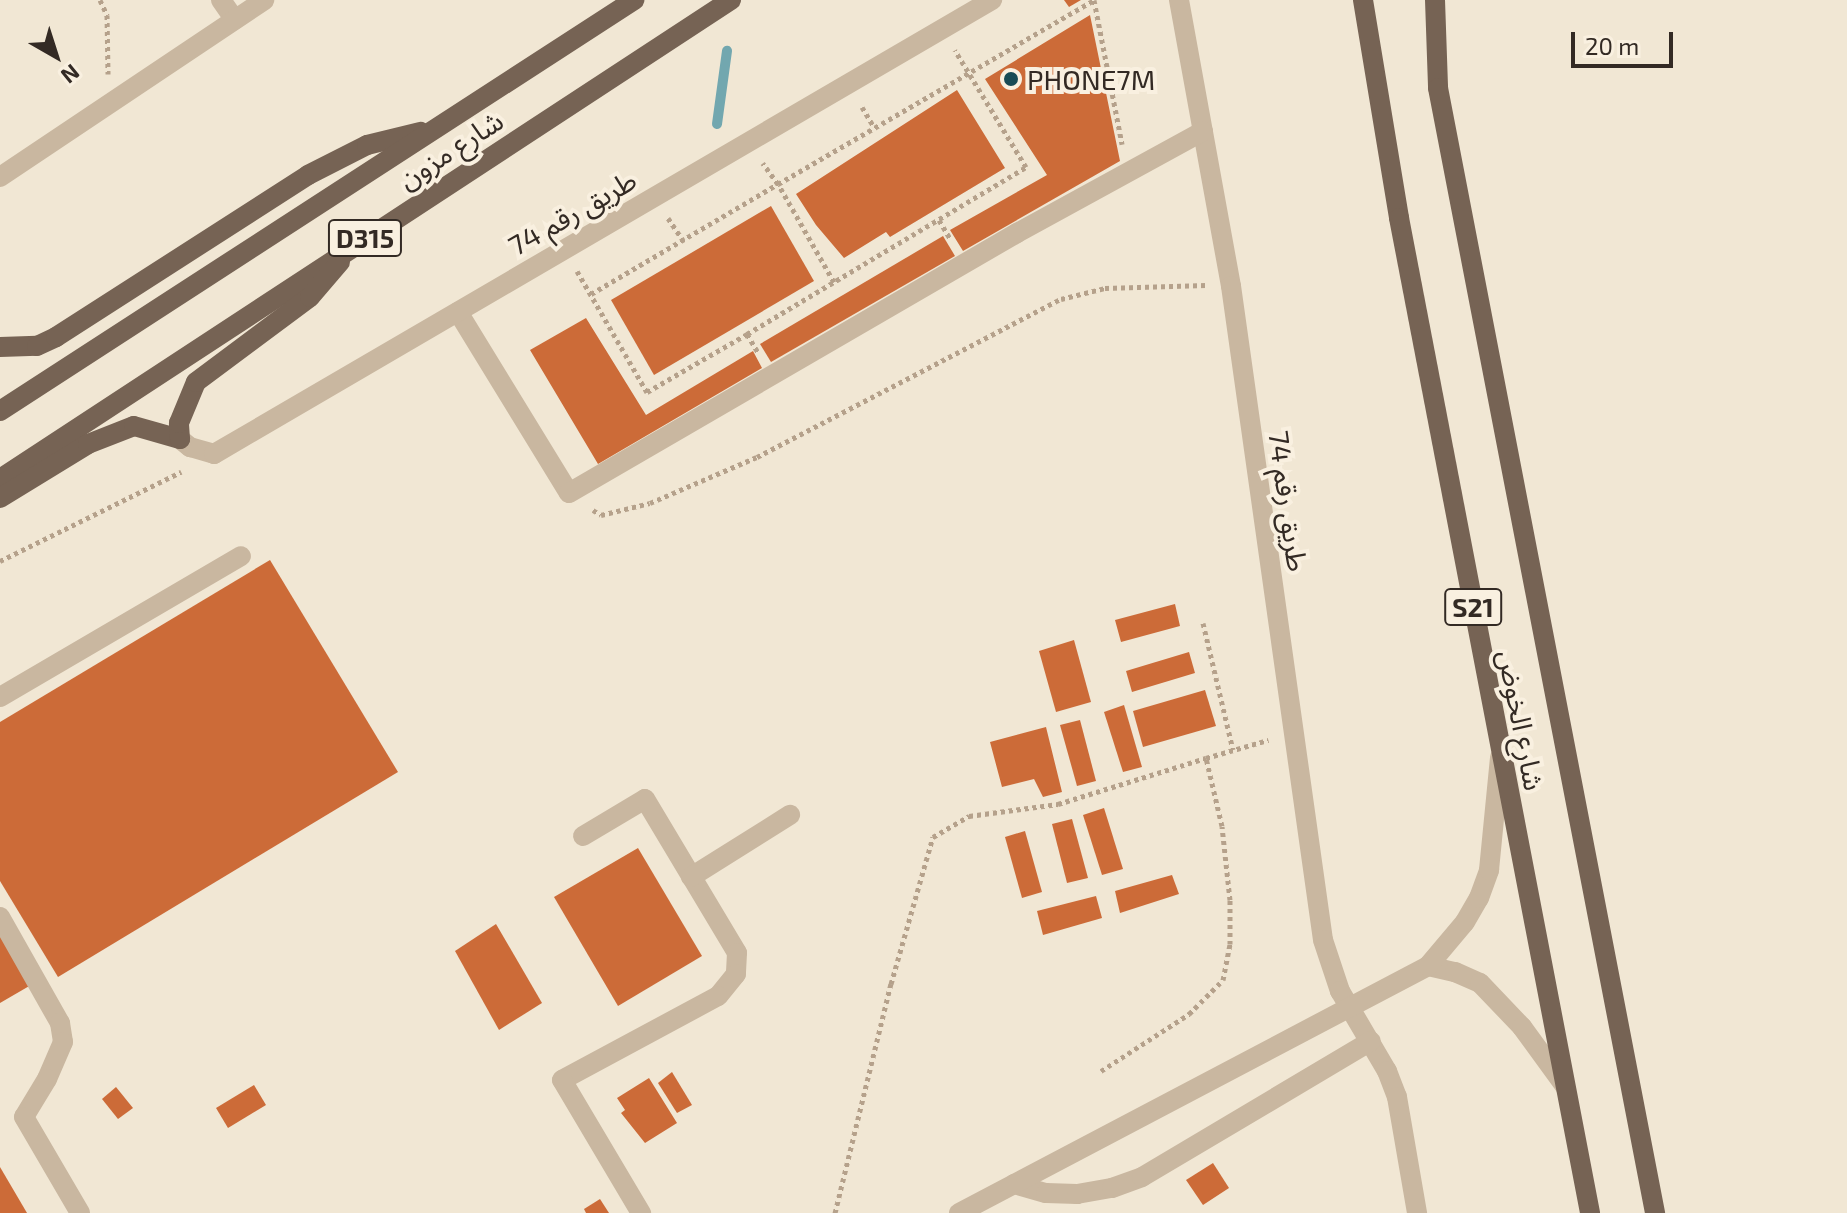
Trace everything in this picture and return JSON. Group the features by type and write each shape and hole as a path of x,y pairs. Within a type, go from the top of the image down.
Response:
{"main road":[{"name":"شارع مزون","path":"0,411 634,0"},
{"name":"شارع مزون","path":"0,479 731,0"},
{"name":"شارع الخوض","path":"1363,0 1402,234 1590,1213"},
{"name":"شارع الخوض","path":"1435,0 1438,88 1655,1213"},
{"path":"0,347 37,346 56,337 337,158 399,135 432,129"},
{"path":"0,498 88,444 134,426 180,439 179,423 196,382 310,297 355,244"}],"street":[{"path":"221,0 235,20"},
{"path":"0,177 264,0"},
{"name":"طريق رقم 74","path":"214,454 992,0"},
{"name":"طريق رقم 74","path":"1179,0 1231,286 1323,940 1348,1007 1371,1041 1397,1097 1417,1213"},
{"path":"458,312 569,493 1203,131"},
{"path":"180,439 190,447 214,454"},
{"path":"0,697 241,556"},
{"path":"959,1213 1428,966 1465,922 1489,870 1500,754"},
{"path":"583,836 645,799 737,953 736,974 718,996 562,1080 641,1213"},
{"path":"691,877 790,815"},
{"path":"0,917 60,1023 63,1042 47,1079 24,1117 80,1213"},
{"path":"1428,966 1455,972 1480,983 1522,1027 1565,1086"},
{"path":"1014,1184 1046,1193 1077,1194 1112,1188 1142,1177 1371,1041"}],"path":[{"path":"100,0 107,15 109,104"},
{"path":"591,294 1094,0 1127,172"},
{"path":"562,251 591,294 647,392 1026,167 942,29"},
{"path":"749,142 778,184 834,282"},
{"path":"569,493 601,515 650,503 757,457 1061,299 1105,288 1187,283 1231,286"},
{"path":"0,561 145,492 214,454"},
{"path":"1203,623 1233,750"},
{"path":"835,1213 876,1042 933,837 969,816 1058,804 1292,732"},
{"path":"1101,1071 1189,1014 1223,980 1230,944 1230,900 1222,826 1206,758"}],"building":[{"path":"1064,0 1081,0 1069,7"},
{"path":"1090,15 1120,161 963,251 950,230 1047,175 985,79"},
{"path":"957,90 1005,168 890,237 886,232 844,258 816,225 796,194"},
{"path":"771,206 814,281 654,375 611,300"},
{"path":"943,236 955,256 771,362 760,344"},
{"path":"586,318 646,415 753,351 762,368 598,464 530,350"},
{"path":"270,560 398,772 58,977 0,881 0,722"},
{"path":"1175,604 1180,626 1121,642 1115,620"},
{"path":"1074,640 1091,702 1056,712 1039,651"},
{"path":"1189,652 1195,673 1132,692 1126,671"},
{"path":"1205,690 1216,726 1143,747 1133,711"},
{"path":"1124,705 1142,767 1123,772 1104,712"},
{"path":"1080,720 1096,781 1077,786 1060,725"},
{"path":"1046,727 1062,792 1043,797 1034,779 1002,787 990,742"},
{"path":"1104,808 1123,869 1102,875 1083,815"},
{"path":"1072,819 1088,878 1067,883 1052,824"},
{"path":"1025,831 1042,892 1022,898 1005,837"},
{"path":"638,848 702,956 618,1006 554,897"},
{"path":"1172,875 1179,894 1120,913 1115,891"},
{"path":"1096,896 1102,918 1043,935 1037,911"},
{"path":"496,924 542,1003 499,1030 455,951"},
{"path":"0,932 31,985 0,1003"},
{"path":"672,1072 692,1105 677,1113 658,1083"},
{"path":"649,1078 677,1123 645,1143 621,1113 625,1110 617,1098"},
{"path":"254,1085 266,1105 228,1128 216,1108"},
{"path":"116,1087 133,1108 118,1119 102,1099"},
{"path":"1213,1163 1229,1188 1203,1205 1186,1180"},
{"path":"0,1167 27,1213 0,1213"},
{"path":"600,1199 609,1213 586,1213 584,1209"}],"waterway":[{"path":"717,124 727,51"}],"place":[{"name":"PHONE7M","path":"1011,79"}]}
